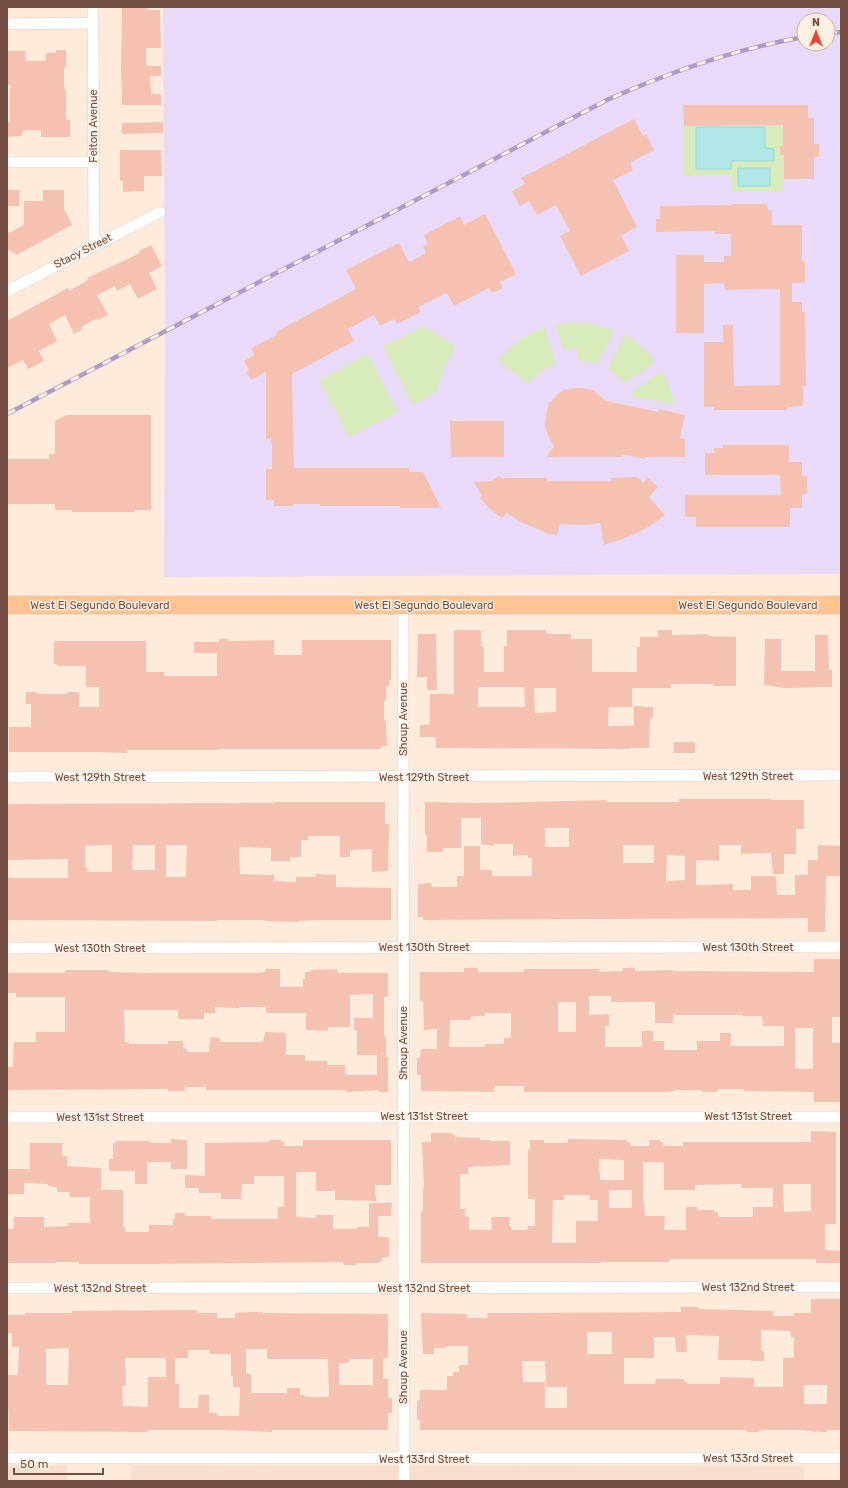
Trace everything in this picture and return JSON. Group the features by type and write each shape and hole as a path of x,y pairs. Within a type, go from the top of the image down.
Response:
{"main road":[{"name":"West El Segundo Boulevard","path":"7,606 841,605"}],"street":[{"name":"Felton Avenue","path":"93,7 94,245"},
{"path":"7,24 93,24"},
{"path":"7,162 93,162"},
{"name":"Stacy Street","path":"7,291 160,212"},
{"name":"Shoup Avenue","path":"403,605 402,1116 404,1481"},
{"name":"West 129th Street","path":"7,777 841,775"},
{"name":"West 130th Street","path":"7,948 841,947"},
{"name":"West 131st Street","path":"7,1118 841,1116"},
{"name":"West 132nd Street","path":"7,1288 841,1287"},
{"name":"West 133rd Street","path":"7,1458 841,1458"}],"shaded area":[{"path":"163,7 841,7 841,574 164,577 165,302"},
{"path":"67,1465 67,1481 7,1481 7,1466"},
{"path":"131,1465 804,1466 804,1481 131,1481"}],"green space":[{"path":"775,120 783,120 783,146 780,146 780,155 784,155 784,191 732,191 732,175 684,176 684,126 775,125"},
{"path":"586,323 615,330 598,364 577,360 577,349 563,350 556,325"},
{"path":"423,326 456,346 444,369 437,392 413,405 383,347"},
{"path":"545,328 556,364 544,369 528,384 498,361 519,341 532,333"},
{"path":"625,334 642,347 656,362 625,383 608,369"},
{"path":"368,354 398,412 349,437 319,380"},
{"path":"662,371 670,388 675,405 633,397 631,392"}],"water":[{"path":"696,127 765,127 765,148 774,149 774,161 731,161 731,169 696,169"},
{"path":"738,168 770,168 770,186 738,186"}],"building":[{"path":"122,7 147,7 147,10 160,10 161,48 146,48 146,66 161,66 161,76 150,76 151,94 161,94 161,105 122,105"},
{"path":"56,50 66,50 64,89 66,89 66,118 67,120 70,120 70,137 41,137 41,130 23,130 21,136 7,137 7,122 10,122 10,85 7,85 7,51 25,51 26,61 46,61 46,53 56,53"},
{"path":"683,105 808,105 808,118 814,118 814,144 819,144 819,157 814,157 814,179 784,179 784,155 780,155 780,146 783,146 783,125 684,126"},
{"path":"634,119 643,136 646,134 654,150 630,163 633,170 613,180 637,227 621,235 629,251 581,276 560,236 570,231 556,205 537,215 529,201 520,206 512,191 525,184 521,178"},
{"path":"163,122 163,133 122,134 122,123"},
{"path":"120,150 161,150 162,176 144,176 144,191 123,192 123,181 120,181"},
{"path":"7,190 19,190 19,206 7,206"},
{"path":"43,190 64,190 64,209 72,225 16,255 10,250 7,252 7,234 24,225 24,201 43,201"},
{"path":"767,204 768,210 772,210 772,225 802,225 802,261 805,261 805,283 792,283 792,302 802,302 802,312 805,312 806,386 803,386 803,406 787,407 787,410 714,410 714,407 704,407 704,342 723,342 723,325 733,325 734,386 780,385 780,289 725,290 724,283 704,284 704,333 676,333 676,255 704,255 704,262 724,262 724,256 731,256 731,234 715,234 715,231 656,232 656,219 660,219 660,206"},
{"path":"485,214 516,274 500,282 503,288 492,293 489,288 454,306 447,293 418,307 421,312 397,324 394,319 380,326 374,315 348,329 354,341 292,374 294,468 409,468 409,472 423,472 441,508 400,508 400,506 320,506 320,504 274,506 274,500 266,500 266,469 272,469 272,448 271,439 266,439 266,372 251,380 246,372 249,370 244,361 255,355 251,348 277,335 276,332 356,289 346,270 399,243 409,262 426,253 423,247 428,244 424,235 460,216 464,225"},
{"path":"151,245 162,266 149,273 157,289 138,299 130,284 117,291 115,286 97,295 108,315 98,320 98,318 81,327 83,329 74,334 65,315 49,324 57,341 39,351 44,361 28,369 23,360 7,368 7,321 68,288 69,291 88,280 87,278 140,253 139,251"},
{"path":"574,388 593,390 606,401 659,412 659,409 685,415 680,438 685,439 685,457 645,457 645,459 620,454 623,457 546,457 554,447 545,429 549,403 563,390"},
{"path":"66,415 151,415 151,510 134,510 134,512 72,512 72,510 55,510 55,504 7,504 7,459 49,459 49,454 55,454 55,421"},
{"path":"450,421 504,421 504,457 451,457"},
{"path":"723,445 789,445 789,462 802,462 802,476 807,476 807,494 802,494 802,508 790,508 790,527 696,527 696,517 685,517 685,495 781,495 780,475 705,475 705,453 714,453 714,448 723,448"},
{"path":"499,476 501,478 547,478 547,481 611,481 611,478 638,477 643,483 648,478 658,487 649,497 665,515 639,532 604,545 600,523 588,525 560,524 557,535 549,534 520,522 507,513 502,518 490,509 480,498 482,496 474,482 492,481"},
{"path":"454,630 481,630 481,646 483,646 484,651 484,672 504,672 504,646 507,646 507,630 546,630 546,634 571,634 571,639 592,639 592,672 637,672 637,647 640,647 640,637 658,637 658,630 672,630 672,635 708,634 708,636 736,637 736,686 713,686 713,684 671,684 671,688 632,688 632,707 609,707 608,726 634,726 634,706 653,707 653,718 650,720 649,748 436,748 436,737 420,737 420,725 430,725 430,694 454,694","holes":["478,687 524,687 525,707 478,707","534,688 556,688 556,712 535,713"]},
{"path":"418,634 436,634 437,690 427,690 427,677 417,677"},
{"path":"815,635 828,635 829,670 832,670 832,687 785,688 764,685 765,639 781,639 781,671 815,671"},
{"path":"219,639 228,639 228,641 274,640 274,655 302,655 302,640 391,640 391,680 389,680 389,686 386,686 386,701 384,701 384,721 386,720 387,746 381,746 381,749 127,750 127,753 9,752 9,727 31,727 31,704 26,704 26,692 37,692 37,694 68,694 68,692 79,692 79,707 99,707 99,687 86,687 86,666 57,666 57,664 54,664 54,641 146,641 146,672 164,672 164,676 217,676 217,653 194,653 194,642 219,642"},
{"path":"674,742 695,742 695,753 674,753"},
{"path":"679,799 804,800 804,829 796,829 796,854 784,854 784,874 773,874 771,853 741,854 741,845 719,845 719,861 696,860 696,885 733,884 733,890 751,890 751,876 776,876 777,895 795,895 795,875 808,875 808,860 818,860 818,845 841,846 841,876 826,876 825,932 808,932 808,918 423,920 423,917 418,917 418,884 431,883 431,887 457,887 457,876 464,876 464,846 480,846 480,870 492,870 492,876 532,876 532,858 528,858 528,855 513,856 513,844 494,844 494,846 481,844 481,818 461,818 461,848 443,848 443,852 427,852 427,835 425,835 425,802 483,803 606,800 606,802 679,802","holes":["545,828 569,828 569,847 545,847","623,845 654,845 654,863 623,863","667,855 685,856 685,880 666,881"]},
{"path":"385,802 385,824 389,824 388,871 372,872 372,849 350,850 350,857 340,857 340,836 308,836 308,840 301,840 301,857 290,857 290,861 271,861 271,848 239,847 240,874 274,875 274,881 296,882 296,877 316,877 316,874 336,875 336,887 391,888 391,920 324,920 298,922 265,920 8,920 7,878 68,878 68,859 7,860 7,804","holes":["112,845 112,872 87,872 87,867 85,867 85,846","133,845 155,845 155,870 132,870","166,845 187,845 186,877 166,877"]},
{"path":"814,959 841,959 841,1017 832,1017 832,1043 841,1043 841,1102 814,1102 814,1092 744,1091 744,1089 719,1089 717,1092 702,1092 701,1090 674,1090 665,1092 524,1092 524,1086 494,1086 494,1092 421,1091 421,1075 417,1075 417,1058 420,1058 421,1049 437,1049 437,1029 424,1030 423,1001 420,1001 420,972 464,972 464,968 478,968 478,972 524,972 524,969 599,969 600,972 623,971 623,968 635,968 635,971 673,970 814,972","holes":["589,996 611,996 611,1002 655,1002 655,1023 673,1023 673,1015 762,1016 763,1026 784,1026 784,1046 730,1046 731,1033 720,1033 720,1041 697,1041 697,1050 664,1050 664,1041 653,1041 653,1031 642,1031 642,1047 605,1047 605,1026 609,1026 609,1014 589,1015","558,1002 576,1002 576,1032 558,1032","485,1013 511,1013 511,1038 504,1038 504,1044 485,1044 485,1047 449,1047 450,1020 471,1020 471,1016 485,1016","795,1028 813,1028 813,1069 795,1069"]},
{"path":"266,969 280,969 280,987 303,987 305,972 311,972 311,970 337,969 337,973 388,973 388,997 384,997 384,1032 386,1038 386,1057 388,1057 388,1092 379,1092 379,1090 346,1092 346,1090 206,1090 206,1087 185,1087 185,1091 168,1091 168,1089 7,1090 7,1067 12,1067 13,1065 14,1042 36,1042 36,1032 65,1032 65,997 16,997 16,993 8,993 7,973 65,973 65,970 109,970 109,972 154,973 265,972","holes":["373,994 373,1018 354,1018 354,1030 357,1030 357,1055 377,1055 377,1075 345,1075 345,1065 327,1065 327,1061 305,1061 305,1055 286,1055 286,1033 265,1032 263,1042 220,1042 220,1038 210,1037 209,1052 187,1052 187,1049 183,1049 183,1041 168,1041 168,1044 129,1044 129,1042 125,1042 124,1010 178,1010 178,1019 204,1019 204,1013 215,1013 215,1007 266,1007 266,1013 306,1013 306,1030 328,1031 328,1027 350,1027 350,995"]},
{"path":"811,1131 836,1132 836,1224 825,1224 825,1250 841,1251 841,1263 816,1263 816,1259 669,1259 669,1262 421,1263 421,1211 423,1211 424,1188 422,1142 431,1142 431,1133 452,1133 455,1137 480,1138 480,1140 490,1141 510,1141 510,1165 468,1167 468,1174 460,1174 460,1209 465,1209 465,1217 469,1217 469,1229 471,1230 492,1230 491,1217 510,1217 509,1226 511,1226 511,1230 527,1230 528,1226 535,1226 535,1199 528,1199 528,1150 530,1150 530,1140 544,1140 544,1143 568,1143 568,1139 627,1140 627,1142 630,1142 630,1146 649,1146 649,1140 660,1140 660,1142 663,1142 663,1146 683,1146 683,1142 811,1142","holes":["599,1159 624,1160 624,1180 600,1180","643,1162 664,1162 664,1190 695,1190 695,1185 741,1184 741,1188 773,1188 773,1207 753,1207 753,1217 718,1217 718,1212 714,1212 714,1210 697,1210 697,1207 686,1207 686,1230 664,1230 665,1216 645,1216 643,1201","783,1184 811,1184 811,1211 784,1212","609,1190 632,1190 632,1208 609,1208","564,1195 590,1195 590,1200 598,1200 598,1221 576,1221 576,1243 552,1243 553,1200 564,1200"]},
{"path":"171,1139 187,1140 187,1169 171,1169 171,1162 147,1162 147,1184 135,1184 135,1171 109,1171 109,1159 113,1159 113,1143 116,1143 116,1141 150,1141 150,1143 171,1143"},
{"path":"269,1140 281,1140 281,1142 284,1142 284,1146 303,1146 303,1140 391,1140 391,1185 375,1185 376,1201 335,1200 335,1191 316,1191 316,1172 296,1172 296,1217 316,1218 316,1215 333,1215 333,1229 357,1229 357,1227 369,1227 369,1203 392,1203 391,1216 378,1216 378,1237 389,1237 389,1257 382,1257 382,1261 379,1261 379,1263 356,1263 356,1265 344,1265 343,1262 148,1264 79,1264 79,1262 7,1263 7,1229 14,1229 14,1217 44,1217 44,1227 68,1226 68,1223 90,1223 90,1197 70,1197 70,1192 57,1192 57,1187 48,1186 48,1184 24,1183 24,1194 7,1194 7,1169 30,1169 30,1143 62,1143 62,1156 67,1156 67,1166 101,1168 101,1190 123,1190 123,1227 125,1227 125,1232 149,1232 149,1225 173,1225 175,1213 185,1213 185,1216 211,1216 211,1219 278,1219 278,1207 284,1207 284,1176 254,1176 254,1184 242,1184 241,1199 221,1199 221,1193 199,1193 199,1188 185,1188 185,1175 205,1176 205,1143 269,1142"},
{"path":"811,1299 841,1299 841,1430 826,1430 826,1432 806,1430 761,1430 756,1432 747,1432 746,1430 420,1430 420,1420 417,1420 417,1401 420,1400 420,1390 447,1390 447,1376 453,1376 453,1372 459,1372 459,1365 468,1365 468,1346 446,1346 446,1348 434,1348 434,1354 423,1354 421,1313 467,1314 467,1318 488,1318 487,1313 681,1312 681,1307 698,1307 698,1309 773,1311 773,1316 794,1316 794,1313 811,1313","holes":["761,1330 791,1332 791,1337 794,1337 794,1358 783,1358 783,1387 754,1387 754,1378 720,1377 720,1384 687,1384 687,1382 684,1382 684,1379 656,1379 655,1384 624,1384 624,1358 654,1358 654,1337 675,1337 676,1352 687,1352 686,1335 719,1336 718,1360 764,1361 764,1351 761,1351","587,1332 612,1332 612,1354 587,1354","522,1361 545,1361 546,1387 567,1387 567,1408 545,1408 545,1382 523,1382","804,1385 827,1385 827,1404 804,1404"]},
{"path":"197,1310 197,1313 217,1313 217,1318 235,1318 235,1313 251,1312 388,1314 388,1358 383,1358 383,1379 388,1379 388,1398 392,1398 392,1413 388,1413 388,1430 272,1430 272,1432 225,1430 147,1430 147,1432 9,1431 7,1375 18,1375 19,1347 12,1347 12,1333 7,1333 7,1315 25,1315 25,1313 72,1313 72,1311","holes":["69,1348 68,1385 46,1385 46,1349","246,1349 267,1349 267,1359 328,1359 329,1397 305,1397 305,1395 300,1395 300,1388 287,1388 287,1393 251,1393 251,1374 246,1374","188,1350 210,1350 210,1354 231,1354 231,1376 233,1376 233,1387 240,1387 239,1416 217,1416 217,1413 209,1413 209,1395 199,1395 198,1408 179,1408 179,1384 175,1384 175,1358 188,1358","125,1358 166,1358 166,1377 148,1377 148,1407 123,1406 122,1386 126,1386","349,1359 373,1359 373,1385 339,1385 339,1363 349,1363"]}],"railway":[{"path":"836,32 841,32"},
{"path":"7,414 607,100 703,62 753,48 796,39"}]}
